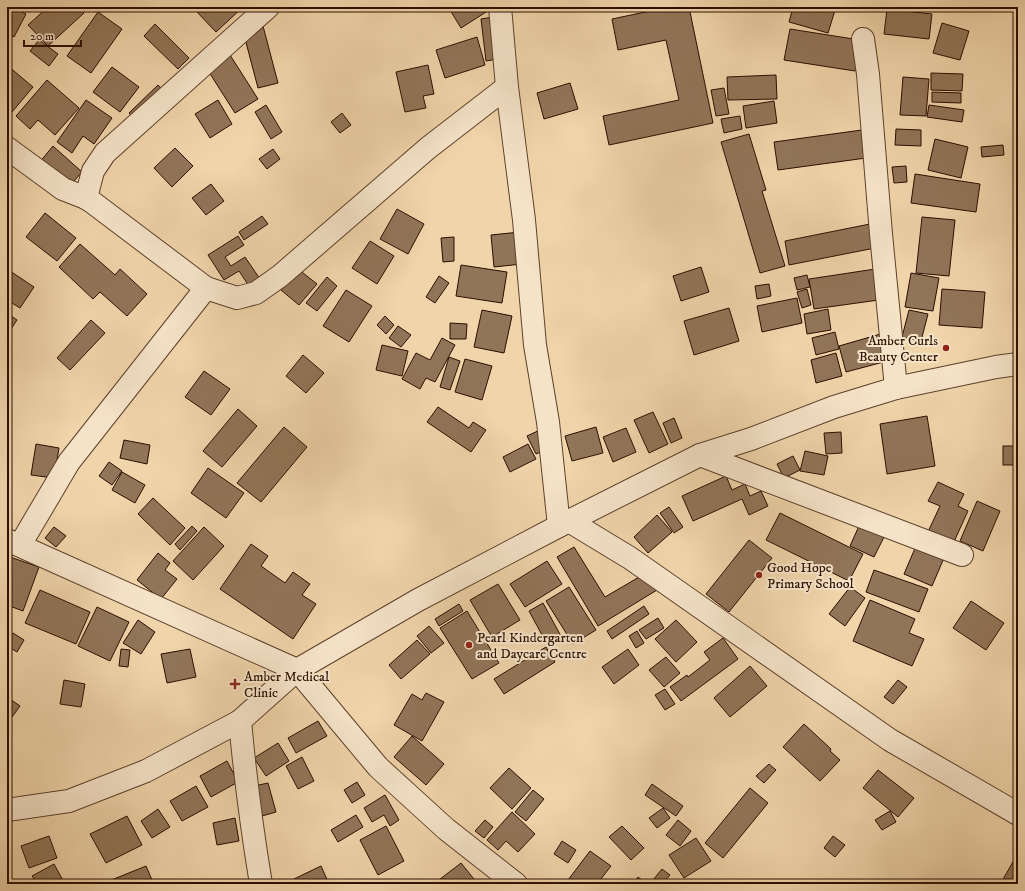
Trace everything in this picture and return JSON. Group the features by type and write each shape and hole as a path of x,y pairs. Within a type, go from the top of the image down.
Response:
{"street":[{"path":"86,198 93,171 105,153 268,7"},
{"path":"500,7 507,87 524,220 536,344 564,523"},
{"path":"863,39 868,74 881,234 896,388"},
{"path":"7,148 63,189 92,202 206,288 237,298 256,293 280,276 428,148 507,87"},
{"path":"206,288 69,462 13,543 298,670 378,768 446,829 516,884"},
{"path":"7,810 69,801 146,771 240,720 298,670 418,600 564,523 700,455 751,439 834,407 896,388 996,367 1018,364"},
{"path":"700,455 962,555"},
{"path":"564,523 630,558 890,740 1018,814"},
{"path":"240,720 243,755 261,884"}],"building":[{"path":"7,7 12,7 26,14 14,37 7,33"},
{"path":"15,7 32,7 30,12"},
{"path":"48,7 79,7 84,13 48,46 28,25"},
{"path":"201,7 243,7 216,32 196,11"},
{"path":"455,7 494,7 461,28 450,10"},
{"path":"669,7 689,7 713,123 609,145 603,116 679,100 666,40 618,50 612,19"},
{"path":"793,7 836,7 828,33 789,22"},
{"path":"887,9 932,14 929,39 884,34"},
{"path":"98,12 122,29 91,73 67,56"},
{"path":"499,16 504,58 486,61 481,19"},
{"path":"942,23 969,31 960,60 933,53"},
{"path":"155,24 189,58 178,69 144,36"},
{"path":"263,26 278,83 258,88 243,31"},
{"path":"790,29 860,40 855,71 784,60"},
{"path":"477,37 485,65 445,78 436,50"},
{"path":"39,40 58,54 49,66 30,51"},
{"path":"230,55 258,99 235,113 207,69"},
{"path":"428,65 434,94 423,96 426,108 405,112 396,72"},
{"path":"8,66 33,87 7,118 7,67"},
{"path":"112,67 139,87 120,112 93,92"},
{"path":"931,73 963,74 962,91 931,90"},
{"path":"776,75 777,99 728,100 727,77"},
{"path":"903,77 929,79 926,116 900,115"},
{"path":"47,80 79,108 55,135 38,120 30,129 16,116"},
{"path":"570,83 578,109 544,119 537,93"},
{"path":"158,85 165,93 136,121 129,113"},
{"path":"724,88 729,114 716,116 711,90"},
{"path":"932,92 961,93 961,103 932,102"},
{"path":"86,100 112,118 94,144 83,136 72,153 57,142"},
{"path":"218,100 232,124 210,138 195,114"},
{"path":"774,101 777,123 746,128 743,106"},
{"path":"266,105 282,132 271,139 255,112"},
{"path":"929,105 964,110 962,122 927,117"},
{"path":"342,113 351,125 340,133 331,122"},
{"path":"740,116 742,129 724,133 721,119"},
{"path":"896,129 921,130 921,146 895,145"},
{"path":"862,130 866,158 778,170 774,142"},
{"path":"749,134 766,190 762,191 785,266 760,273 721,142"},
{"path":"935,139 968,147 961,178 928,170"},
{"path":"1003,145 1004,155 982,157 981,147"},
{"path":"53,146 82,172 67,189 39,163"},
{"path":"175,148 193,166 172,187 154,168"},
{"path":"273,149 280,159 267,169 259,159"},
{"path":"906,166 907,182 894,183 892,167"},
{"path":"915,174 980,184 976,212 911,203"},
{"path":"211,184 224,201 206,215 192,198"},
{"path":"397,209 424,224 408,254 380,239"},
{"path":"45,213 76,238 57,261 26,237"},
{"path":"262,216 268,224 244,240 239,232"},
{"path":"922,217 955,220 949,276 916,273"},
{"path":"870,224 875,248 789,265 785,241"},
{"path":"520,232 522,264 494,267 491,235"},
{"path":"238,236 244,245 225,257 231,266 245,257 260,279 249,286 239,271 224,280 208,255"},
{"path":"454,237 454,261 443,262 441,238"},
{"path":"370,241 394,256 377,284 352,268"},
{"path":"80,244 115,275 120,269 147,294 127,316 100,292 93,299 59,267"},
{"path":"461,265 507,272 502,303 456,296"},
{"path":"701,267 709,292 681,301 673,276"},
{"path":"882,268 886,299 814,309 809,279"},
{"path":"7,269 34,287 20,308 7,300"},
{"path":"298,269 317,284 299,305 281,290"},
{"path":"911,273 939,278 933,311 905,307"},
{"path":"807,275 810,287 797,290 794,278"},
{"path":"439,276 449,283 435,303 426,297"},
{"path":"327,277 337,286 317,311 306,303"},
{"path":"769,284 771,296 757,299 755,286"},
{"path":"807,289 811,305 802,308 797,292"},
{"path":"942,289 985,292 982,328 939,325"},
{"path":"346,290 372,306 349,342 323,326"},
{"path":"797,298 802,323 762,332 757,306"},
{"path":"729,308 739,341 694,355 684,321"},
{"path":"828,309 831,330 807,334 804,314"},
{"path":"482,310 512,316 504,353 474,347"},
{"path":"909,310 928,314 921,341 902,337"},
{"path":"7,313 17,320 7,335"},
{"path":"385,316 394,325 386,334 377,325"},
{"path":"91,320 105,333 70,370 57,358"},
{"path":"450,323 467,324 466,339 450,339"},
{"path":"398,326 411,335 401,347 389,338"},
{"path":"835,332 839,349 816,355 812,338"},
{"path":"884,333 891,360 846,372 839,346"},
{"path":"442,338 455,345 435,382 426,378 420,389 402,379 416,353 430,360"},
{"path":"382,345 408,351 402,376 376,370"},
{"path":"836,353 842,376 816,383 811,360"},
{"path":"303,355 324,373 306,393 286,376"},
{"path":"449,357 460,361 450,390 440,387"},
{"path":"465,359 492,366 482,400 455,392"},
{"path":"204,371 230,389 211,415 185,397"},
{"path":"438,407 469,428 473,422 486,430 471,452 427,422"},
{"path":"238,409 257,426 222,467 203,451"},
{"path":"653,412 668,444 649,453 634,420"},
{"path":"927,416 935,466 887,474 880,424"},
{"path":"674,418 682,438 671,443 663,423"},
{"path":"284,427 307,447 261,502 237,483"},
{"path":"596,427 603,453 572,461 565,436"},
{"path":"626,428 636,452 613,462 603,437"},
{"path":"542,429 551,448 536,454 527,436"},
{"path":"841,432 842,453 826,454 824,433"},
{"path":"124,440 150,445 147,464 120,458"},
{"path":"36,444 59,448 54,478 31,475"},
{"path":"528,444 536,459 510,472 503,457"},
{"path":"1003,446 1018,446 1018,465 1003,465"},
{"path":"805,451 828,456 824,475 800,471"},
{"path":"793,456 800,470 784,478 777,464"},
{"path":"109,462 122,471 112,485 99,476"},
{"path":"208,468 244,493 226,518 191,493"},
{"path":"122,472 145,485 135,503 112,490"},
{"path":"726,476 732,490 745,484 750,496 761,491 768,506 749,515 742,499 693,521 682,496"},
{"path":"938,482 964,494 958,506 968,511 952,546 927,534 940,506 928,501"},
{"path":"153,498 185,528 170,545 138,514"},
{"path":"977,501 1000,511 983,551 960,541"},
{"path":"669,507 683,527 674,533 660,513"},
{"path":"780,513 863,554 849,581 766,540"},
{"path":"657,515 672,532 648,553 634,537"},
{"path":"192,526 197,531 180,550 175,544"},
{"path":"859,526 884,537 874,557 850,546"},
{"path":"54,527 66,536 56,547 45,538"},
{"path":"204,527 224,546 193,580 173,561"},
{"path":"749,540 772,558 729,612 706,594"},
{"path":"251,544 268,556 261,566 285,583 293,572 310,584 302,595 316,604 293,639 220,589"},
{"path":"916,546 944,558 932,586 904,574"},
{"path":"574,547 605,597 646,573 657,590 598,626 557,557"},
{"path":"158,553 170,563 165,570 177,579 161,599 137,580"},
{"path":"7,556 39,567 23,611 7,605"},
{"path":"547,561 562,584 525,607 510,584"},
{"path":"874,570 928,589 919,612 866,592"},
{"path":"498,584 520,620 492,637 470,600"},
{"path":"569,587 596,630 573,644 546,601"},
{"path":"850,587 865,598 845,626 829,614"},
{"path":"40,590 90,612 76,644 25,623"},
{"path":"870,600 915,619 909,633 924,639 912,666 853,641"},
{"path":"971,601 1004,623 986,650 953,628"},
{"path":"543,603 562,638 548,646 529,611"},
{"path":"459,604 463,611 439,626 435,619"},
{"path":"644,606 649,614 612,639 607,631"},
{"path":"97,607 129,622 110,661 78,646"},
{"name":"Pearl Kindergarten and Daycare Centre","path":"467,611 499,663 472,679 440,628"},
{"path":"1015,617 1018,617 1018,650"},
{"path":"658,618 664,628 646,639 639,630"},
{"path":"138,620 155,632 141,654 123,643"},
{"path":"676,620 697,642 676,662 655,639"},
{"path":"429,626 444,643 431,653 417,636"},
{"path":"637,631 644,643 636,648 629,636"},
{"path":"13,633 24,640 17,652 7,646 7,642"},
{"path":"723,638 738,659 681,701 670,687 687,675 688,677 710,660 704,652"},
{"path":"417,640 430,654 401,679 389,665"},
{"path":"546,647 555,662 504,694 494,679"},
{"path":"121,649 130,650 128,667 119,666"},
{"path":"190,649 196,677 167,683 161,654"},
{"path":"628,649 639,665 614,684 602,667"},
{"path":"666,657 680,673 664,687 649,670"},
{"path":"750,666 767,686 730,717 714,698"},
{"path":"64,680 85,684 81,707 60,704"},
{"path":"898,680 907,687 893,704 884,697"},
{"path":"665,689 675,704 665,710 655,695"},
{"path":"426,693 444,702 422,741 394,725 412,694 422,700"},
{"path":"7,697 20,706 7,724"},
{"path":"318,721 327,736 296,753 288,738"},
{"path":"804,724 831,749 830,751 840,760 820,781 783,747"},
{"path":"412,736 444,764 426,785 394,757"},
{"path":"278,743 289,761 266,776 254,758"},
{"path":"302,757 314,781 298,789 286,766"},
{"path":"227,761 238,782 211,797 200,776"},
{"path":"769,764 776,770 764,783 756,776"},
{"path":"509,768 531,788 512,809 490,788"},
{"path":"878,770 914,798 898,817 863,788"},
{"path":"357,782 365,795 352,803 344,790"},
{"path":"268,783 276,812 262,816 254,786"},
{"path":"652,784 683,806 676,816 645,795"},
{"path":"196,786 208,807 182,821 170,801"},
{"path":"750,788 768,803 723,858 705,843"},
{"path":"533,790 544,799 526,821 515,812"},
{"path":"385,795 399,820 390,826 384,815 372,822 364,808"},
{"path":"663,808 670,818 657,828 649,818"},
{"path":"158,809 170,827 152,838 141,821"},
{"path":"890,811 896,822 882,830 875,820"},
{"path":"512,812 535,834 518,852 506,841 498,850 487,840"},
{"path":"356,815 363,827 338,842 331,830"},
{"path":"127,816 142,845 106,863 90,834"},
{"path":"235,818 239,841 217,845 213,823"},
{"path":"485,820 493,827 484,838 475,831"},
{"path":"678,820 691,831 680,846 666,835"},
{"path":"386,826 404,861 378,875 360,840"},
{"path":"622,826 644,848 631,860 609,837"},
{"path":"49,836 57,858 29,868 21,846"},
{"path":"833,836 845,845 835,857 824,848"},
{"path":"696,838 711,861 684,878 669,855"},
{"path":"562,841 576,850 568,863 554,854"},
{"path":"590,851 611,866 597,884 565,884"},
{"path":"1014,860 1018,862 1018,884 1006,884 1002,881"},
{"path":"461,863 478,884 435,883"},
{"path":"54,864 65,884 37,884 32,876"},
{"path":"146,866 152,880 143,884 110,884 109,881"},
{"path":"321,866 329,884 296,884 294,879"},
{"path":"662,869 670,875 662,884 657,884 653,880"},
{"path":"638,877 647,884 632,884"}],"place":[{"name":"Amber Curls Beauty Center","path":"946,348"},
{"name":"Good Hope Primary School","path":"759,575"},
{"name":"Pearl Kindergarten and Daycare Centre","path":"469,645"},
{"name":"Amber Medical Clinic","path":"235,684"}]}
